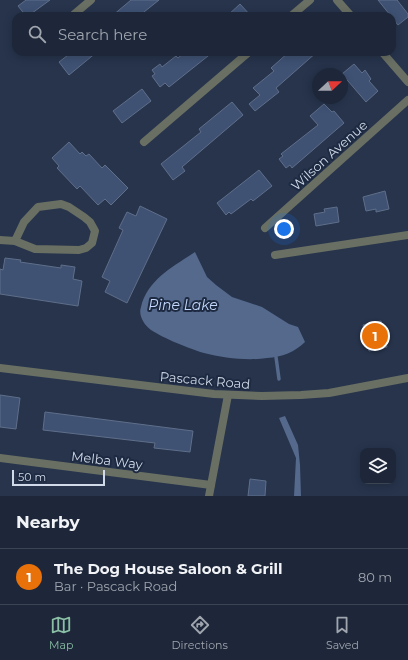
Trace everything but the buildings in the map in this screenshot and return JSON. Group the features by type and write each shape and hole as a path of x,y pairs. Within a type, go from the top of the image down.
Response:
{"street":[{"path":"77,12 91,0"},
{"path":"296,12 310,0"},
{"path":"337,0 348,12"},
{"path":"144,142 244,56"},
{"path":"385,56 408,82"},
{"name":"Wilson Avenue","path":"265,228 408,100"},
{"path":"0,240 15,241 35,249 79,250 86,248 92,243 95,231 90,222 84,217 69,207 61,204 38,208 24,222 15,241"},
{"path":"275,255 408,235"},
{"name":"Pascack Road","path":"0,368 228,395 262,396 308,395 408,378"},
{"path":"209,496 228,395"},
{"name":"Melba Way","path":"0,458 211,485"}],"water":[{"name":"Pine Lake","path":"195,252 207,277 216,285 232,297 262,307 289,324 298,327 305,342 293,351 278,356 260,359 227,358 192,349 148,328 142,320 140,313 144,297 155,281 170,268"},
{"path":"285,416 298,445 301,496 294,496 296,458 279,418"}],"waterway":[{"path":"276,357 279,379"}],"place":[{"name":"The Dog House Saloon & Grill","path":"375,336"}]}
